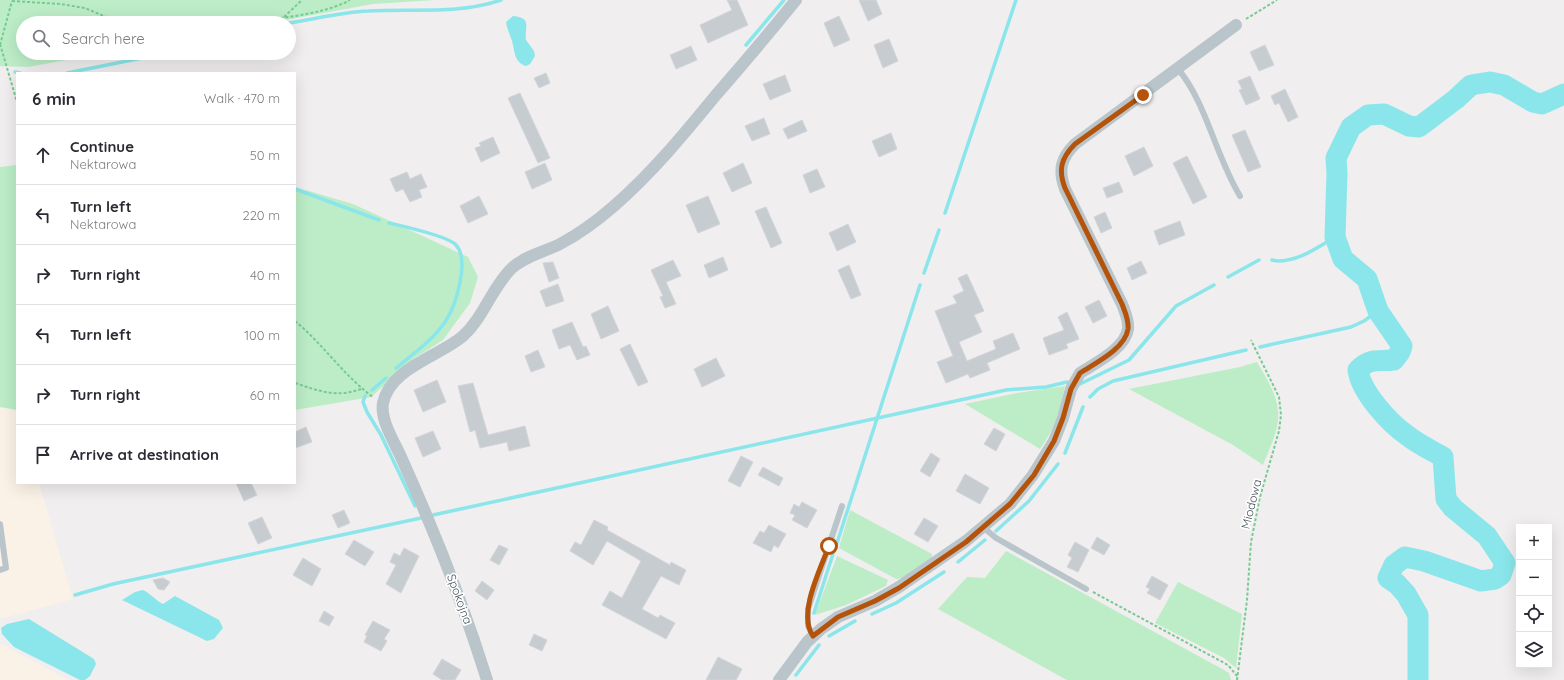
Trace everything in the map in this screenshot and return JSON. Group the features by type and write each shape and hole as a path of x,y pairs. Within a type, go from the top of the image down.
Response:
{"street":[{"path":"382,404 386,393 401,376 462,337 477,319 500,282 513,267 561,243 596,221 639,184 679,140 796,0"},
{"path":"779,680 813,636 838,617 891,592 984,528 1018,495 1042,462 1058,433 1071,389 1080,373 1118,346 1128,329 1127,317 1095,246 1065,188 1060,172 1061,164 1075,144 1236,25"},
{"name":"Spokojna","path":"382,404 385,421 429,520 464,611 487,680"}],"lane":[{"path":"1178,69 1190,85 1230,180 1240,196"},
{"path":"813,636 808,626 808,609 842,506"},
{"path":"0,524 6,568 0,570"},
{"path":"984,528 996,538 1086,589"}],"path":[{"path":"16,99 0,44 12,0 60,4 85,8 104,16"},
{"path":"284,16 302,0"},
{"path":"288,16 341,5 350,0"},
{"path":"1236,25 1277,0"},
{"path":"296,322 306,330 362,388 382,404"},
{"name":"Miodowa","path":"1237,680 1247,600 1251,542 1260,497 1279,431 1281,414 1279,397 1251,340"},
{"path":"296,383 324,393 349,393 362,388"},
{"path":"1086,589 1228,665 1238,676"}],"shaded area":[{"path":"0,407 16,410 16,484 39,484 73,599 0,619"},
{"path":"0,643 68,680 0,680"}],"green space":[{"path":"0,0 435,0 373,4 296,18 296,16 16,16 16,60 66,60 28,67 0,66"},
{"path":"16,165 16,410 0,407 0,167"},
{"path":"296,187 353,204 468,257 478,277 470,303 443,340 415,358 371,397 296,410"},
{"path":"1257,362 1273,392 1278,411 1276,432 1263,465 1233,445 1129,389 1240,367"},
{"path":"1065,386 1056,419 1050,434 1040,449 965,404 1017,393"},
{"path":"850,510 932,554 932,559 904,578 896,579 839,548"},
{"path":"1006,551 1224,670 1229,673 1231,680 1067,680 938,609 967,577 985,578"},
{"path":"837,556 888,580 886,586 846,605 815,615"},
{"path":"1178,582 1242,614 1236,668 1224,658 1155,623"}],"water":[{"path":"513,16 519,17 525,21 526,40 534,51 535,56 530,64 526,66 517,59 507,27 506,22"},
{"path":"143,590 163,604 175,596 219,620 223,628 214,639 207,641 122,600 135,592"},
{"path":"29,619 94,659 96,664 90,676 85,680 80,680 14,647 2,634 1,628 7,624"}],"building":[{"path":"727,0 737,0 748,25 708,43 700,25 732,10"},
{"path":"859,0 876,0 882,14 868,21"},
{"path":"839,16 850,40 834,47 824,23"},
{"path":"889,39 898,61 883,68 874,45"},
{"path":"1265,45 1274,65 1259,71 1250,52"},
{"path":"691,46 697,60 676,69 670,55"},
{"path":"546,73 550,83 539,88 534,78"},
{"path":"785,75 791,91 770,100 763,84"},
{"path":"1250,76 1260,99 1246,105 1239,90 1242,89 1238,81"},
{"path":"1285,89 1298,117 1288,122 1279,103 1275,105 1271,96"},
{"path":"520,93 550,158 538,163 508,98"},
{"path":"764,118 770,134 752,141 745,126"},
{"path":"802,120 807,131 788,139 783,129"},
{"path":"1245,130 1261,167 1248,172 1232,135"},
{"path":"891,133 897,149 879,157 872,141"},
{"path":"493,137 500,153 481,162 475,148 481,146 479,143"},
{"path":"1144,147 1153,166 1134,176 1125,156"},
{"path":"1187,156 1207,197 1193,204 1173,163"},
{"path":"545,163 552,180 532,189 525,172"},
{"path":"743,163 752,183 732,192 723,173"},
{"path":"817,169 825,187 810,193 803,175"},
{"path":"407,172 410,179 421,174 427,187 419,190 422,197 410,202 403,189 396,192 390,179"},
{"path":"1119,182 1123,192 1107,198 1103,188"},
{"path":"479,196 488,214 468,223 460,206"},
{"path":"708,196 720,224 698,233 686,205"},
{"path":"766,207 782,243 771,248 755,211"},
{"path":"1105,212 1112,228 1101,233 1094,217"},
{"path":"1180,221 1185,235 1159,245 1154,231"},
{"path":"848,224 856,242 837,251 829,233"},
{"path":"723,257 728,270 709,278 704,265"},
{"path":"673,260 681,276 666,282 676,304 665,308 660,297 663,296 651,270"},
{"path":"1141,261 1147,273 1132,280 1127,268"},
{"path":"553,262 559,278 549,282 543,263"},
{"path":"849,265 861,295 851,299 838,270"},
{"path":"967,274 984,311 974,315 982,332 959,342 967,361 996,349 993,341 1013,333 1020,349 987,363 990,370 970,378 968,374 946,383 937,362 953,356 935,311 957,303 953,296 964,291 958,278"},
{"path":"558,284 564,301 546,307 540,291"},
{"path":"1099,300 1107,316 1093,323 1085,307"},
{"path":"608,306 619,331 601,339 591,314"},
{"path":"1067,312 1079,339 1066,344 1068,348 1049,355 1043,338 1064,330 1058,317"},
{"path":"572,322 583,347 586,346 590,355 577,360 570,345 559,349 552,330"},
{"path":"630,344 648,382 638,386 620,349"},
{"path":"538,350 545,367 531,372 525,356"},
{"path":"716,358 725,376 702,387 694,369"},
{"path":"437,380 446,402 423,412 414,390"},
{"path":"473,383 488,435 525,426 530,446 509,451 507,442 480,448 475,430 470,432 458,386"},
{"path":"306,427 312,442 296,448 296,432"},
{"path":"994,428 1005,434 996,451 984,444"},
{"path":"433,431 441,449 423,457 415,438"},
{"path":"931,453 940,459 930,477 920,471"},
{"path":"741,456 753,462 740,487 728,481"},
{"path":"763,467 783,478 779,486 758,475"},
{"path":"965,474 989,488 980,504 956,491"},
{"path":"236,484 252,484 257,495 244,501"},
{"path":"802,502 817,510 807,528 792,520 795,515 790,513 794,504 799,507"},
{"path":"344,510 350,523 338,528 332,515"},
{"path":"262,517 272,538 258,544 248,523"},
{"path":"924,518 938,526 928,542 914,534"},
{"path":"594,520 608,527 607,530 670,565 671,562 686,570 679,585 661,576 642,609 658,618 660,615 675,623 666,639 602,605 610,591 622,598 641,561 607,541 593,565 570,551 575,542 581,545"},
{"path":"769,525 786,534 778,548 774,545 771,552 753,543 760,531 764,533"},
{"path":"1097,537 1110,545 1104,555 1091,548"},
{"path":"354,540 374,552 365,566 345,554"},
{"path":"1075,542 1089,550 1078,572 1067,567 1072,558 1068,555"},
{"path":"499,545 508,549 499,565 490,560"},
{"path":"404,548 419,556 401,593 386,584 396,565 390,562 394,553 400,556"},
{"path":"303,558 321,569 312,586 293,575"},
{"path":"1152,576 1168,585 1160,600 1147,593 1150,589 1146,587"},
{"path":"163,578 170,582 164,590 158,589 153,580"},
{"path":"482,581 494,590 487,600 475,591"},
{"path":"324,611 334,617 329,626 319,621"},
{"path":"373,621 390,630 384,639 387,641 381,651 364,642 367,636 365,635"},
{"path":"534,634 547,640 542,651 529,645"},
{"path":"718,657 742,669 736,680 706,680"},
{"path":"442,659 461,670 455,680 442,680 433,674"}],"waterway":[{"path":"296,22 358,12 468,8 501,0"},
{"path":"746,45 784,0"},
{"path":"945,213 1016,0"},
{"path":"72,72 132,60"},
{"path":"1418,680 1418,615 1406,594 1397,584 1388,578 1394,565 1405,557 1424,561 1481,581 1495,579 1501,575 1505,563 1487,536 1453,508 1446,499 1443,457 1416,442 1393,423 1370,397 1360,379 1358,370 1363,366 1367,363 1375,361 1394,360 1400,352 1402,346 1378,311 1367,279 1343,259 1335,237 1336,158 1351,127 1368,115 1384,114 1409,126 1419,127 1456,99 1471,85 1490,82 1504,85 1533,102 1542,104 1564,94"},
{"path":"296,189 379,220"},
{"path":"389,223 444,238 456,245 460,252 462,261 462,272 457,295 445,322 429,341 396,368"},
{"path":"924,273 939,230"},
{"path":"1272,260 1280,261 1296,258 1335,237"},
{"path":"1228,277 1259,260"},
{"path":"836,546 920,285"},
{"path":"1080,384 1129,360 1176,306 1214,285"},
{"path":"1260,347 1351,327 1364,321 1378,311"},
{"path":"1090,397 1098,389 1113,381 1246,350"},
{"path":"372,390 386,378"},
{"path":"433,515 1006,390 1046,387 1067,382"},
{"path":"365,396 363,402 367,412 381,435 415,506"},
{"path":"1065,453 1083,407"},
{"path":"996,531 1029,501 1058,464"},
{"path":"75,595 113,584 421,518"},
{"path":"958,562 985,540"},
{"path":"814,613 833,554"},
{"path":"872,614 896,603 944,572"},
{"path":"829,636 855,621"},
{"path":"796,675 819,645"}],"route":[{"path":"829,546 813,589 808,609 807,621 813,636 821,628 838,617 875,601 891,592 966,542 1010,504 1034,475 1050,450 1058,433 1071,389 1076,378 1080,373 1118,346 1128,329 1127,317 1122,304 1095,246 1065,188 1060,172 1061,164 1075,144 1143,95"}]}
